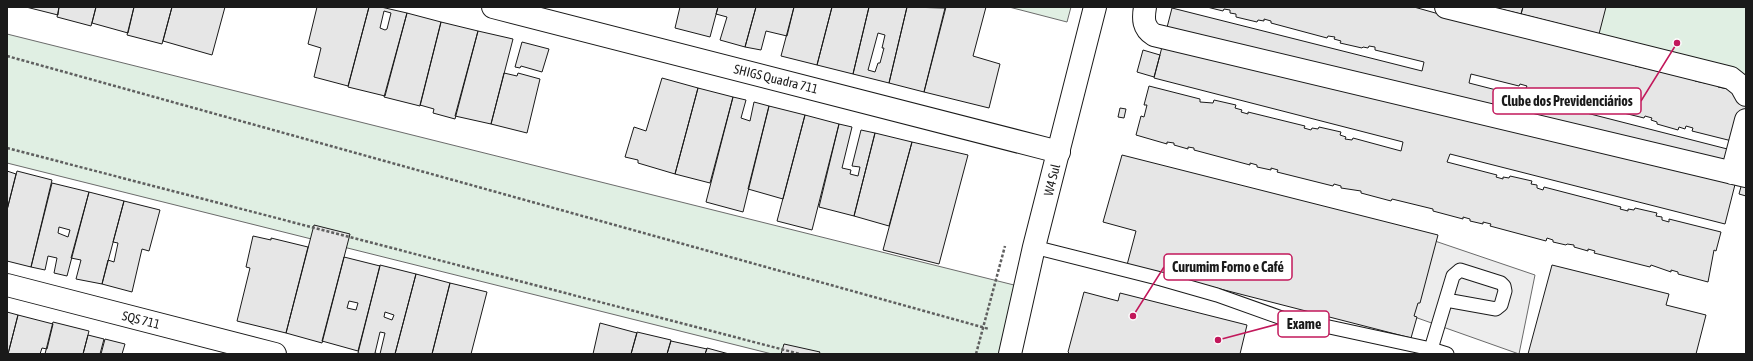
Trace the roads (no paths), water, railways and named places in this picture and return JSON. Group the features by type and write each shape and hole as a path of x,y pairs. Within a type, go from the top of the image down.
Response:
{"street":[{"name":"SHIGS Quadra 711","path":"493,7 1059,152"},
{"name":"W4 Sul","path":"1012,345 1034,247 1096,7"},
{"path":"1145,7 1142,19 1147,31 1154,35 1739,174 1746,120"},
{"path":"1446,7 1731,78 1741,86 1746,95"},
{"name":"SQS 711","path":"7,285 275,354"}],"lane":[{"path":"1034,247 1161,279 1293,322 1320,325 1432,349 1447,354"},
{"path":"1432,349 1446,300"}],"place":[{"name":"Clube dos Previdenciários","path":"1677,43"},
{"name":"Curumim Forno e Café","path":"1133,316"},
{"name":"Exame","path":"1218,340"}]}
